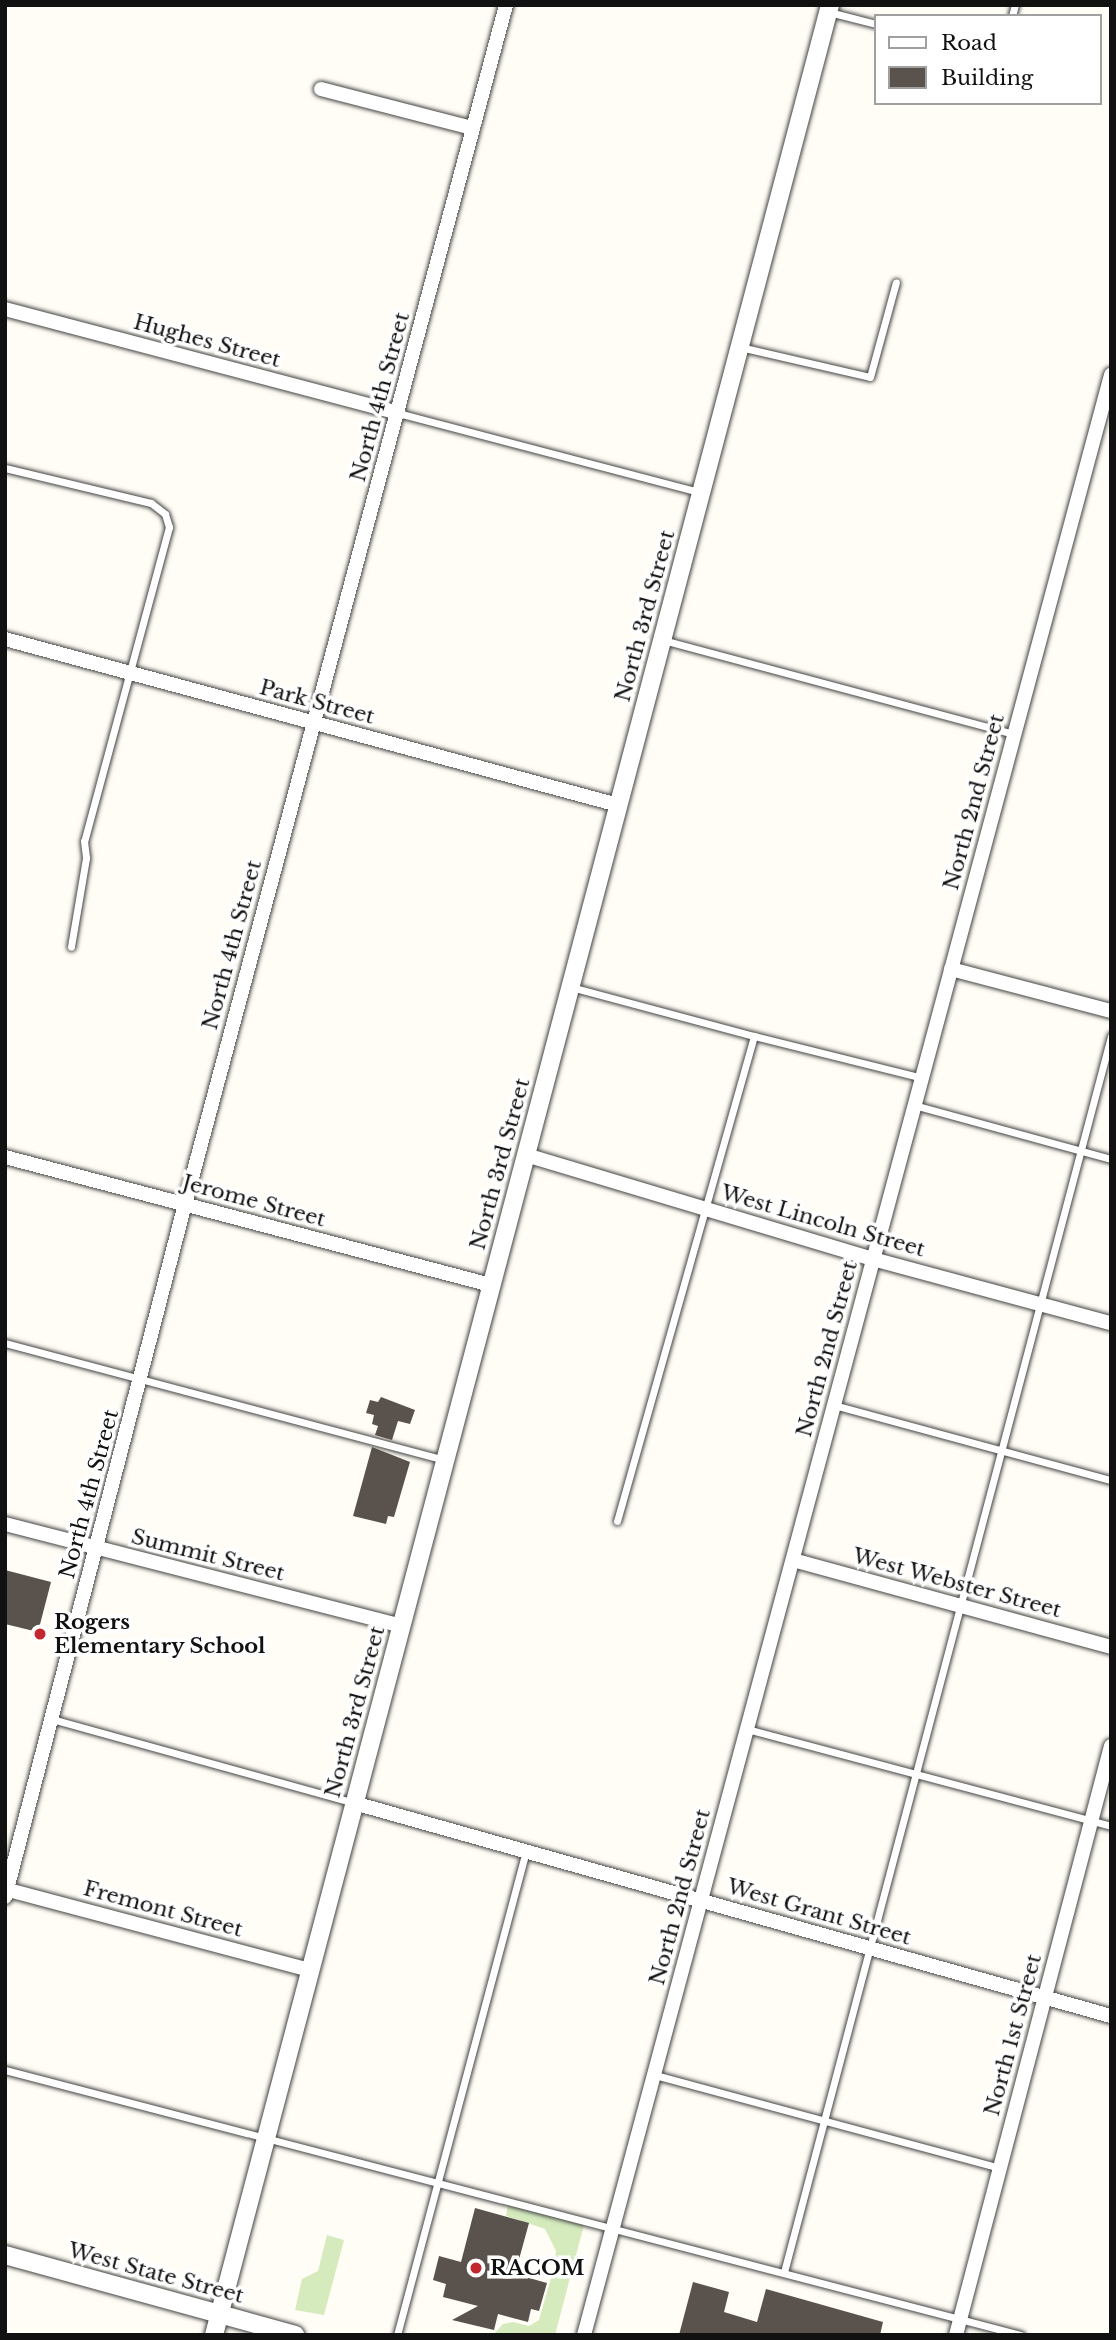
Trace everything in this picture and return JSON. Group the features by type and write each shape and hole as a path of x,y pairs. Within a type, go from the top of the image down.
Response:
{"street":[{"name":"North 4th Street","path":"6,1892 312,723 398,413 506,5"},
{"name":"North 3rd Street","path":"214,2335 829,9"},
{"path":"321,89 472,128"},
{"name":"Hughes Street","path":"5,309 398,413"},
{"name":"North 2nd Street","path":"584,2335 1111,375"},
{"name":"Park Street","path":"5,639 618,805"},
{"path":"951,969 1111,1011"},
{"name":"West Lincoln Street","path":"526,1155 873,1259 1111,1323"},
{"name":"Jerome Street","path":"5,1157 491,1285"},
{"name":"Summit Street","path":"5,1524 401,1626"},
{"name":"West Webster Street","path":"793,1560 1111,1647"},
{"name":"North 1st Street","path":"956,2335 1091,1821 1108,1766 1111,1746"},
{"name":"West Grant Street","path":"354,1803 1111,2016"},
{"name":"Fremont Street","path":"6,1892 310,1970"},
{"name":"West State Street","path":"5,2255 295,2335"}],"lane":[{"path":"829,9 874,23"},
{"path":"739,347 870,377 896,282"},
{"path":"398,413 701,492"},
{"path":"5,468 150,503 165,514 169,527 84,841 86,858 71,947"},
{"path":"662,640 1014,734"},
{"path":"570,987 922,1078"},
{"path":"617,1521 754,1036"},
{"path":"784,2272 958,1605 1111,1036"},
{"path":"915,1105 1111,1159"},
{"path":"5,1343 445,1460"},
{"path":"834,1405 1111,1480"},
{"path":"52,1719 354,1803"},
{"path":"747,1730 1111,1826"},
{"path":"397,2335 526,1852"},
{"path":"5,2070 1021,2335"},
{"path":"655,2075 1000,2169"}],"green space":[{"path":"508,2205 584,2225 555,2335 493,2335 503,2324 513,2322 529,2326 539,2320 555,2264 556,2251 545,2229 506,2216"},
{"path":"327,2235 344,2240 324,2315 295,2310 302,2279 318,2271"}],"building":[{"path":"381,1397 415,1410 410,1424 398,1421 392,1440 375,1435 378,1426 372,1424 374,1415 366,1413 370,1400 378,1402"},
{"path":"372,1447 410,1462 394,1517 388,1516 386,1524 353,1516"},
{"path":"5,1570 51,1582 38,1632 5,1624"},
{"name":"RACOM","path":"475,2208 529,2223 515,2274 547,2283 539,2311 531,2309 528,2322 498,2314 494,2330 452,2320 478,2306 443,2297 446,2284 433,2280 439,2256 461,2262"},
{"path":"693,2282 729,2292 724,2312 757,2322 766,2289 883,2322 880,2335 679,2335"}],"place":[{"name":"Rogers Elementary School","path":"40,1634"},
{"name":"RACOM","path":"476,2268"}]}
